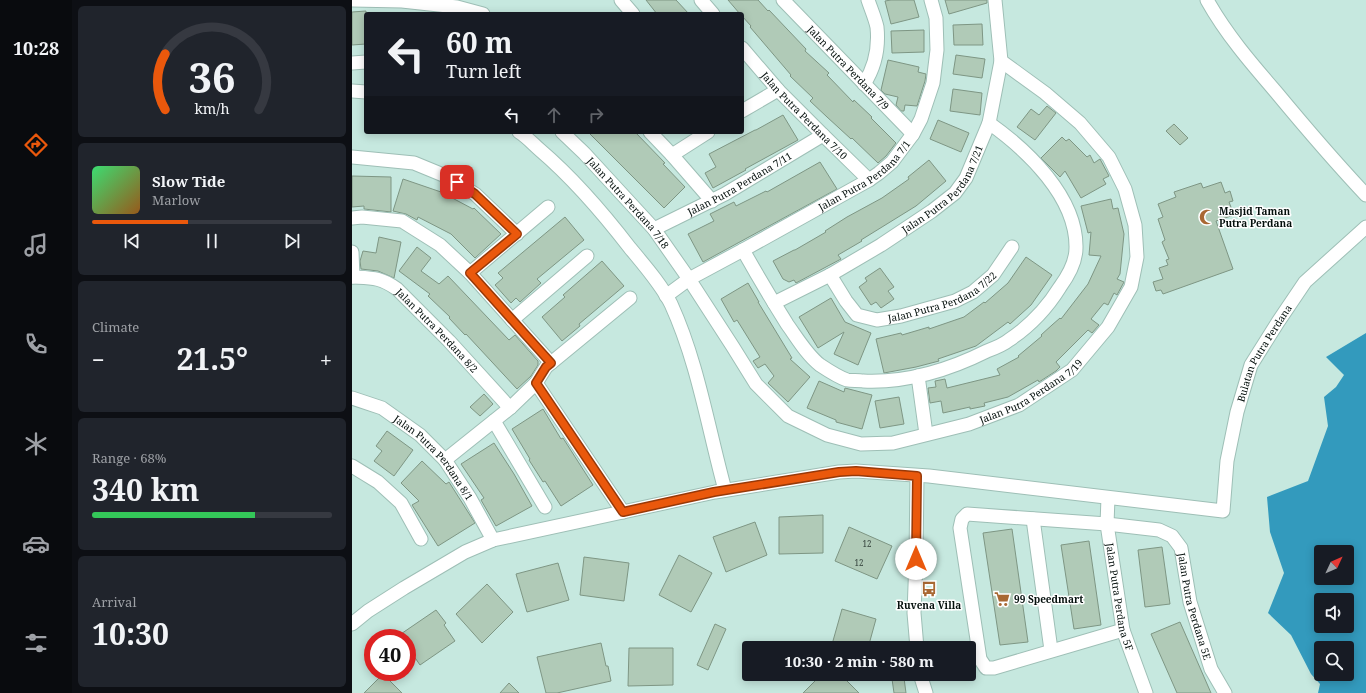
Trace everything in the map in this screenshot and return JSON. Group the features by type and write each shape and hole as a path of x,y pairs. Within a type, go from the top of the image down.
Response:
{"street":[{"path":"361,0 428,2 476,12"},
{"path":"621,0 631,12"},
{"path":"701,0 711,12"},
{"name":"Jalan Putra Perdana 7/9","path":"783,0 913,134"},
{"path":"864,84 871,74 877,55 876,26 868,0"},
{"name":"Jalan Putra Perdana 7/1","path":"666,296 689,279 869,180 892,162 913,134 921,119 933,83 937,50 936,18 931,0"},
{"name":"Jalan Putra Perdana 7/21","path":"774,303 830,275 881,245 932,211 955,193 966,178 989,123 1001,61 995,0"},
{"path":"1207,0 1218,20 1249,60 1326,152 1366,196"},
{"name":"Jalan Putra Perdana 7/10","path":"744,50 778,90 869,180"},
{"name":"Jalan Putra Perdana 7/19","path":"689,279 756,384 788,416 827,435 861,444 893,443 970,424 1019,405 1072,370 1108,327 1131,287 1137,257 1135,225 1125,189 1109,157 1080,123 1045,93 1001,61"},
{"path":"352,63 364,62"},
{"path":"744,110 778,90"},
{"path":"352,91 364,92"},
{"path":"743,250 774,303 800,343 820,365 847,380 879,382 910,378 965,362 1008,341 1030,324 1053,298 1070,271 1076,248 1073,222 1064,201 1051,182 1005,135 989,123"},
{"path":"521,134 560,166 606,217 645,266 666,296 690,352 703,397 713,446 725,490"},
{"name":"Jalan Putra Perdana 7/18","path":"564,134 584,153 654,229 689,279"},
{"path":"652,134 712,201"},
{"path":"672,155 705,134"},
{"name":"Jalan Putra Perdana 7/11","path":"654,229 712,201 823,135"},
{"path":"352,157 414,163 448,177 475,194 517,234"},
{"path":"470,273 548,207"},
{"path":"352,218 362,217 402,221 440,245 470,273 551,363"},
{"name":"Bulatan Putra Perdana","path":"1108,498 1223,511 1227,461 1237,412 1251,366 1305,282 1366,227"},
{"name":"Jalan Putra Perdana 7/22","path":"830,275 846,301 857,315 877,320 901,316 955,301 973,292 993,275 1012,247"},
{"path":"352,252 352,277"},
{"path":"512,320 587,256"},
{"name":"Jalan Putra Perdana 8/2","path":"352,277 378,278 388,282 397,289 449,341 510,408"},
{"path":"446,460 510,408 536,383 546,367 630,298"},
{"path":"918,376 926,434"},
{"path":"536,383 623,512"},
{"name":"Jalan Putra Perdana 8/1","path":"352,398 382,408 420,435 446,460 470,498 493,540"},
{"path":"494,421 545,507"},
{"path":"352,466 378,482 401,503 421,539"},
{"path":"352,624 374,607 451,560 465,552 493,540 725,490 839,472 856,471 917,476 1108,498"},
{"path":"916,641 914,613 917,476"},
{"name":"Jalan Putra Perdana 5F","path":"1108,498 1107,524 1123,630 1146,693"},
{"name":"Jalan Putra Perdana 5E","path":"1051,650 994,668 986,668 980,659 960,528 962,519 967,514 1107,524 1159,530 1172,536 1181,548 1190,602 1211,669 1225,693"},
{"path":"1033,519 1051,650 1123,630"},
{"path":"922,681 926,693"}],"water":[{"path":"1366,333 1366,693 1318,693 1320,684 1317,681 1354,681 1354,641 1314,641 1314,677 1291,635 1268,613 1284,573 1270,532 1267,497 1308,481 1328,426 1324,397 1336,387 1344,375 1326,357"}],"building":[{"path":"646,0 676,0 687,12 655,12"},
{"path":"728,0 758,0 768,11 769,10 806,49 805,51 829,73 827,75 853,102 854,100 872,117 871,118 896,143 886,156 878,163 810,101 813,98 790,76 791,75 750,27 751,26 744,18 744,12 738,12"},
{"path":"914,0 919,17 891,24 885,1"},
{"path":"945,0 987,0 987,3 949,14"},
{"path":"366,11 364,12 364,44 352,45 352,12"},
{"path":"982,24 983,45 954,45 953,25"},
{"path":"924,30 924,52 892,53 891,31"},
{"path":"956,55 985,59 982,78 953,74"},
{"path":"888,60 919,67 918,72 926,74 917,106 905,105 904,111 901,111 896,105 898,97 885,94 881,90"},
{"path":"953,89 982,93 980,115 950,111"},
{"path":"1047,106 1056,113 1035,140 1017,127 1031,109 1039,115"},
{"path":"783,115 798,140 713,188 705,173 716,167 709,154"},
{"path":"938,120 969,133 961,152 930,139"},
{"path":"1174,124 1188,138 1180,145 1166,131"},
{"path":"590,134 637,134 665,163 663,164 685,187 664,208"},
{"path":"1062,137 1066,141 1069,139 1087,157 1090,155 1094,163 1100,159 1109,176 1103,179 1106,184 1081,198 1065,171 1060,177 1041,158"},
{"path":"929,160 946,181 916,206 838,255 841,259 796,283 794,280 789,282 783,279 773,261 795,250 826,232 825,231 847,217 882,198 909,179 908,177"},
{"path":"820,162 837,189 703,262 688,234 714,221 710,214 734,202 736,206 766,191 767,192"},
{"path":"352,176 391,177 391,212 364,209 364,206 352,207"},
{"path":"403,179 441,192 473,209 474,208 501,234 475,258 451,234 418,217 417,220 406,214 393,211"},
{"path":"1221,182 1225,193 1230,191 1233,201 1229,202 1234,215 1216,221 1233,269 1163,294 1161,290 1156,291 1153,282 1163,279 1159,268 1168,265 1166,260 1169,259 1162,242 1165,240 1158,219 1163,217 1158,204 1176,197 1174,192 1201,183 1203,188"},
{"path":"1111,199 1113,209 1118,208 1124,234 1120,274 1117,279 1124,282 1117,295 1114,293 1108,305 1104,303 1091,319 1099,325 1092,333 1088,330 1056,362 1060,367 1056,371 1039,382 1038,380 1008,397 984,403 985,406 970,409 970,407 943,413 941,401 930,403 928,388 936,387 935,381 945,379 947,388 1000,375 997,369 1019,357 1018,356 1042,336 1041,335 1052,325 1060,318 1061,319 1088,284 1101,256 1089,255 1091,232 1088,233 1081,206"},
{"path":"565,217 584,240 537,279 541,283 520,302 516,298 511,303 495,285 503,278 498,273"},
{"path":"379,237 401,242 394,278 378,271 361,269 360,261 363,251 376,253"},
{"path":"417,247 431,258 421,271 439,284 448,276 509,340 515,335 538,361 538,365 531,376 517,389 466,334 465,335 449,318 450,317 428,296 430,294 399,271"},
{"path":"1026,257 1052,275 1031,305 1010,324 1008,322 976,346 938,359 939,361 884,373 876,339 901,333 902,335 929,327 929,329 964,317 984,302 985,303 1008,283"},
{"path":"602,261 624,286 579,324 580,326 562,341 542,317 565,297 563,295"},
{"path":"880,268 894,287 888,291 894,299 881,308 876,302 871,305 859,287 867,281 865,278"},
{"path":"748,283 792,358 790,359 810,377 788,402 768,383 774,376 765,364 758,368 753,361 760,357 737,320 734,322 721,299"},
{"path":"831,298 845,322 871,333 858,365 834,354 844,332 818,348 799,317"},
{"path":"819,381 844,392 845,388 872,395 862,429 836,422 836,420 807,408"},
{"path":"484,394 493,404 480,416 470,407"},
{"path":"899,397 904,424 880,428 875,401"},
{"path":"543,409 561,439 563,438 593,485 561,506 529,460 530,459 512,429"},
{"path":"387,431 413,450 394,476 374,461 382,451 376,446"},
{"path":"494,443 532,506 496,526 481,500 484,498 461,464"},
{"path":"422,461 446,484 449,482 475,523 438,546 412,505 419,501 401,483"},
{"path":"823,515 823,553 779,554 779,517"},
{"path":"755,522 767,555 726,572 713,537"},
{"path":"849,527 892,546 877,579 835,561"},
{"path":"1012,529 1028,642 1000,645 983,533"},
{"path":"1089,541 1101,625 1074,629 1061,545"},
{"path":"1162,547 1170,604 1145,607 1138,550"},
{"path":"679,555 712,573 691,612 659,595"},
{"path":"584,557 629,563 624,601 580,595"},
{"path":"558,563 569,600 527,612 516,574"},
{"path":"487,584 513,612 482,643 456,614"},
{"path":"842,609 876,619 870,641 833,641"},
{"path":"436,610 446,623 444,625 455,641 420,665 416,659 416,629 408,629"},
{"path":"1180,622 1211,693 1177,693 1151,634"},
{"path":"715,624 726,629 708,670 697,665"},
{"path":"601,643 611,681 557,693 546,693 537,657"},
{"path":"629,648 673,648 673,685 628,686"},
{"path":"376,681 390,681 402,693 364,693"},
{"path":"815,681 847,681 859,693 803,693"},
{"path":"892,681 904,681 906,693 894,693"},
{"path":"509,683 519,693 500,693"}],"place":[{"name":"Masjid Taman Putra Perdana","path":"1207,217"},
{"name":"Ruvena Villa","path":"929,589"},
{"name":"99 Speedmart","path":"1002,599"}],"route":[{"path":"457,182 475,194 517,234 470,273 551,363 546,367 536,383 623,512 714,492 839,472 856,471 917,476 916,559"}]}
